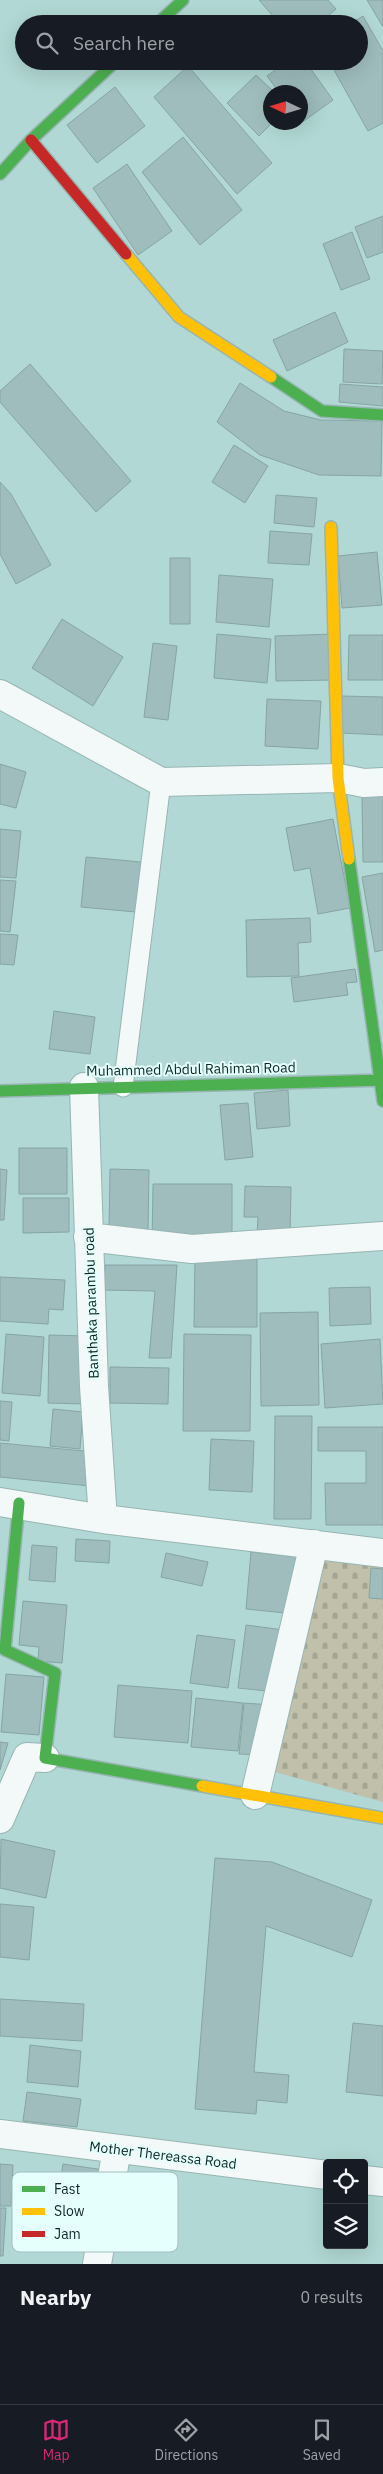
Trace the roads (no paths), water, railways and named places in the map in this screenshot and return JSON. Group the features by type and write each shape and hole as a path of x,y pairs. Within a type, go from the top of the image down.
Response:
{"street":[{"path":"167,15 183,0"},
{"path":"0,174 30,140 106,70"},
{"path":"30,140 179,317 322,411 383,415"},
{"path":"331,527 338,778 382,1080 383,1101"},
{"path":"0,694 161,782 338,778 364,783 383,782"},
{"name":"Muhammed Abdul Rahiman Road","path":"0,1091 84,1086 123,1087 382,1080"},
{"name":"Banthaka parambu road","path":"84,1086 94,1386 104,1519"},
{"path":"88,1237 192,1249 383,1236"},
{"path":"45,1758 55,1673 5,1650 9,1502 104,1519 383,1553"},
{"path":"255,1795 314,1544"},
{"path":"0,1819 27,1757 45,1758 383,1818"},
{"name":"Mother Thereassa Road","path":"0,2134 323,2175"},
{"path":"113,2172 117,2149"},
{"path":"368,2180 383,2182"}],"lane":[{"path":"123,1087 161,782"}]}
